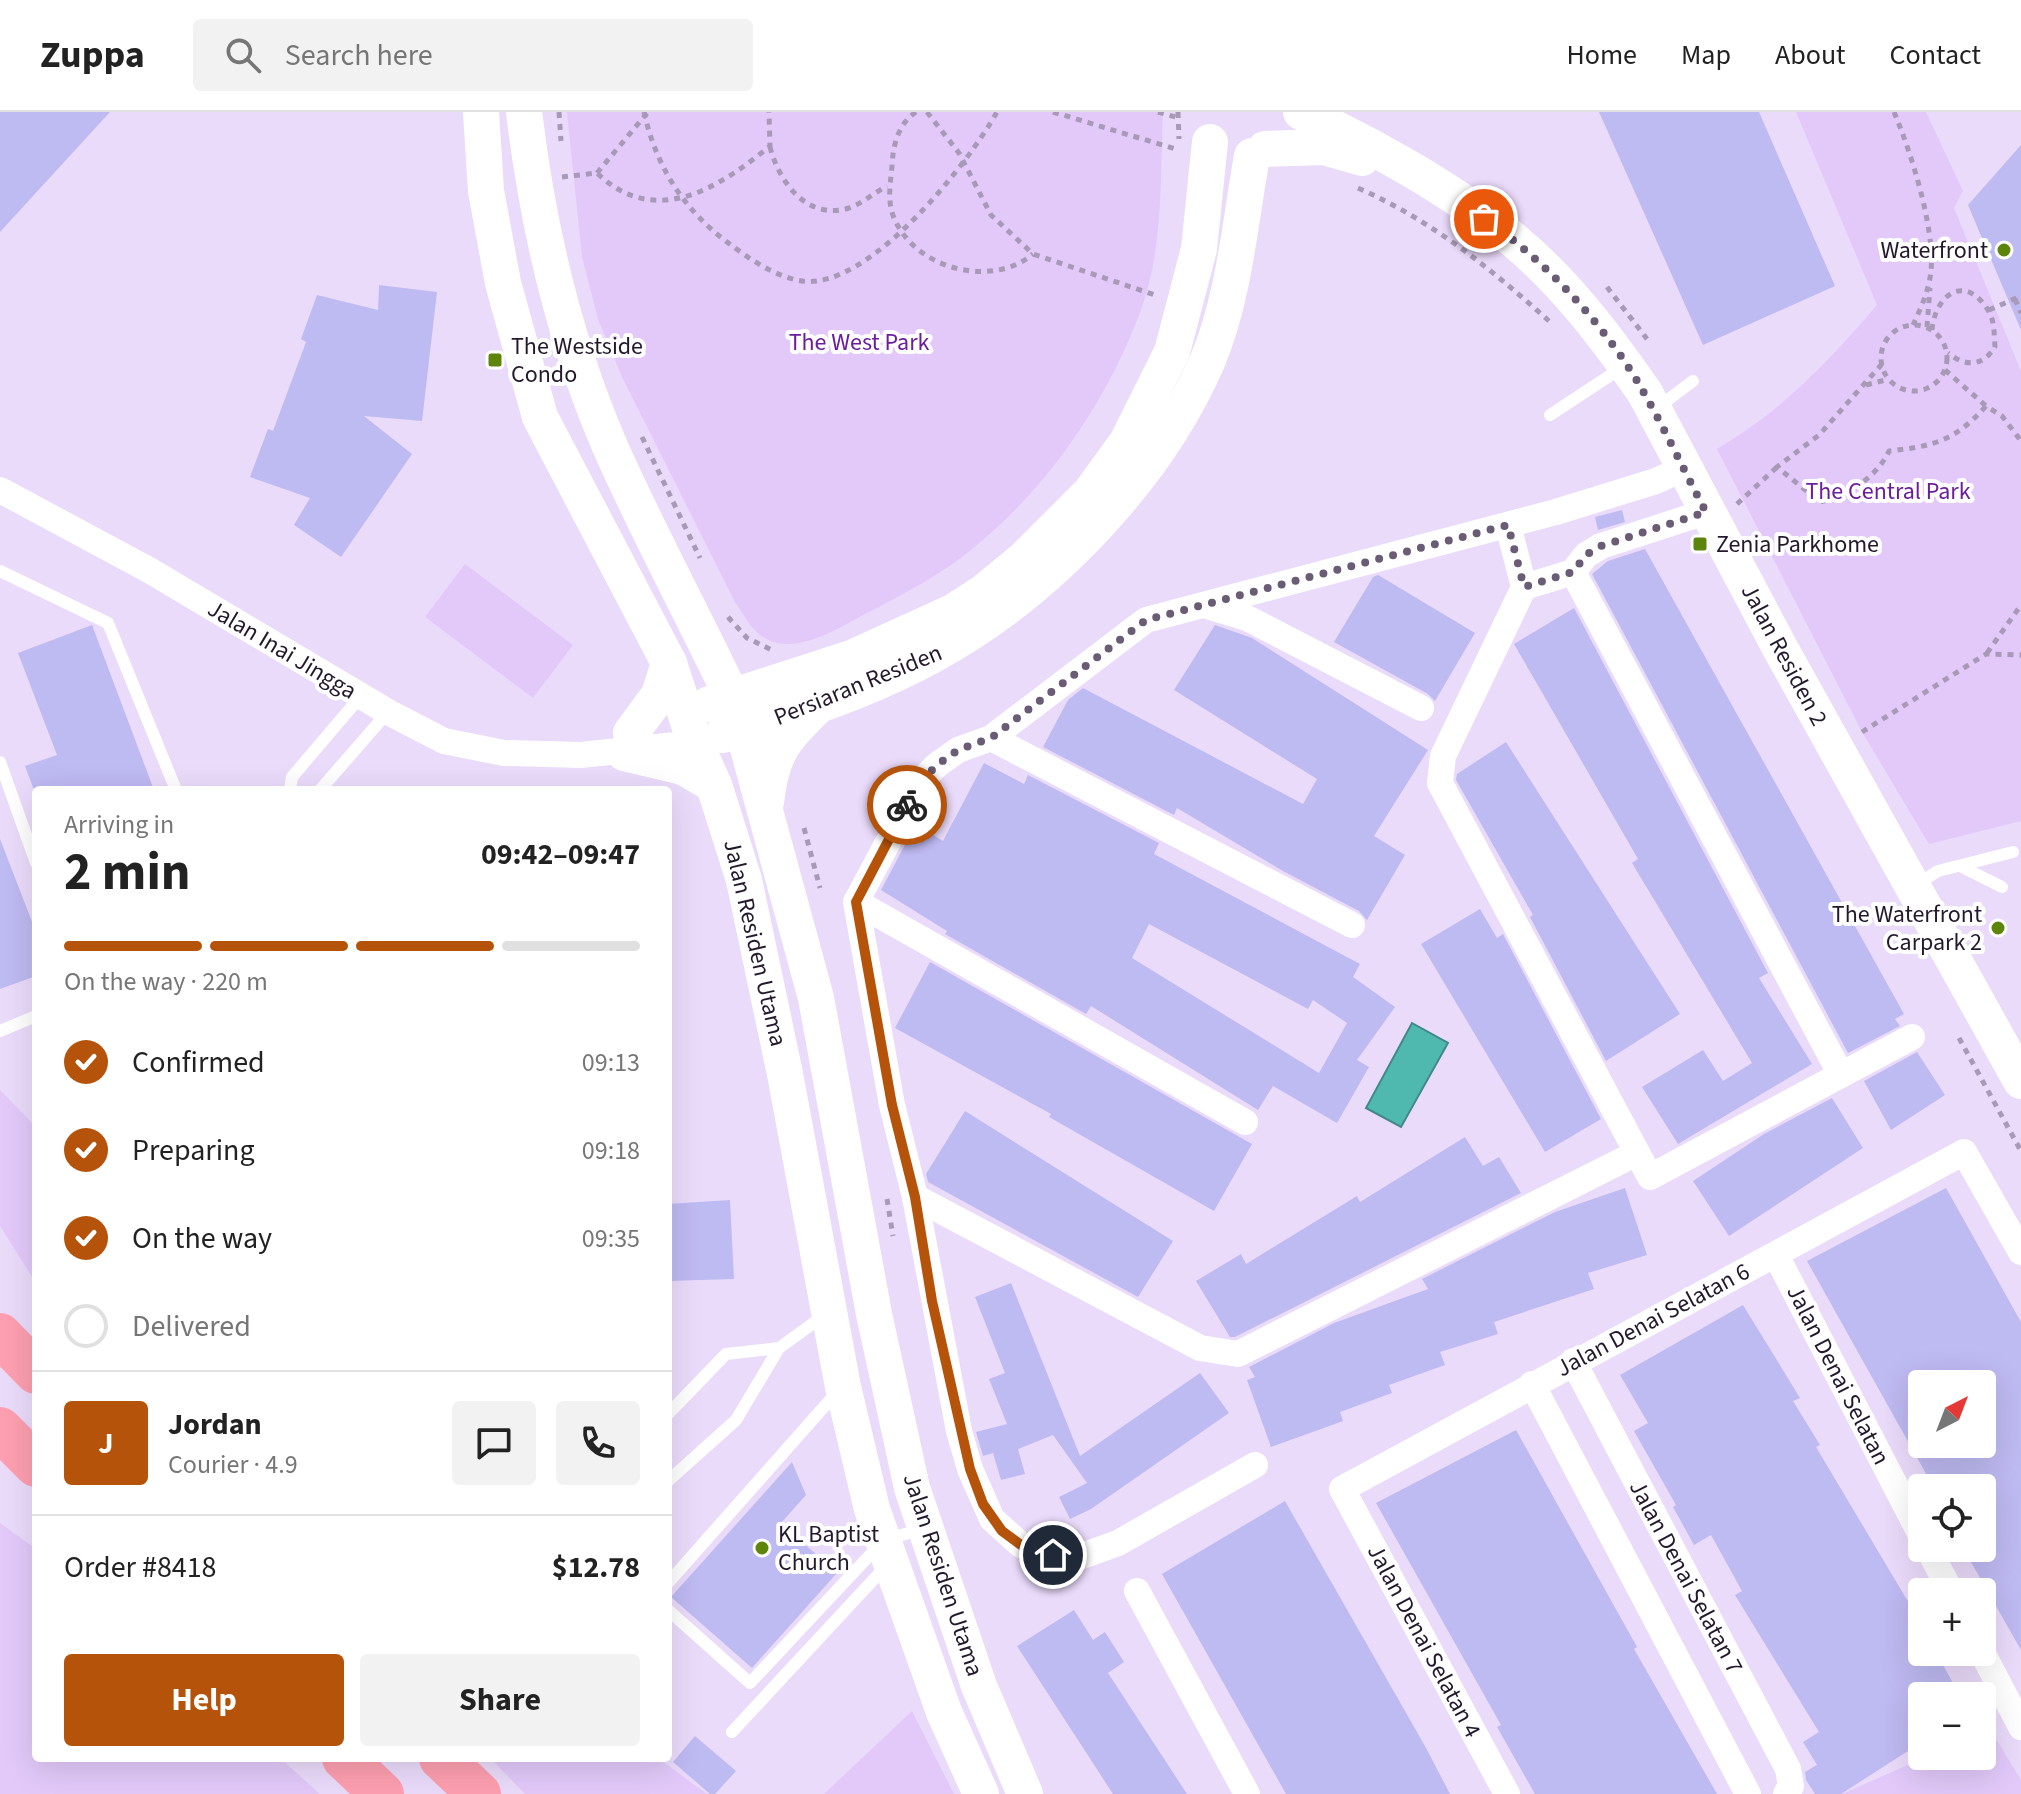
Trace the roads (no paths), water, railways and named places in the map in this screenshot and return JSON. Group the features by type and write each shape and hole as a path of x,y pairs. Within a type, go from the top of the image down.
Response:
{"highway":[{"path":"0,1335 32,1368"},
{"path":"0,1429 32,1461"},
{"path":"348,1762 382,1794"},
{"path":"445,1762 479,1794"}],"street":[{"name":"Jalan Residen Utama","path":"481,112 486,191 503,283 540,417 669,663 690,727 714,785 754,919 843,1387 887,1551 944,1712 981,1794"},
{"name":"Jalan Residen Utama","path":"524,112 550,266 578,360 612,450 710,616 816,998 874,1314 901,1442 924,1528 979,1686 1025,1794"},
{"name":"Persiaran Residen","path":"690,727 738,713 822,703 906,671 991,621 1034,589 1076,549 1135,485 1181,415 1208,360 1224,309 1258,152 1274,138 1277,112"},
{"name":"Jalan Residen 2","path":"1301,112 1358,139 1505,232 1572,298 1626,365 1682,469 1721,508 1913,887 2021,1081"},
{"name":"Persiaran Residen","path":"738,713 779,667 854,657 963,606 1024,559 1105,474 1157,389 1172,352 1199,249 1190,127"},
{"name":"Jalan Residen 2","path":"1190,127 1229,155 1324,147 1403,167"},
{"path":"1255,1465 1095,1553 1053,1555 1010,1538 983,1504 959,1431 915,1197 892,1105 856,902 920,782 958,750 991,738 1146,620 1508,525 1603,498 1682,469"},
{"name":"Jalan Inai Jingga","path":"0,490 149,570 388,712 444,741 504,753 581,755 690,727"},
{"path":"1524,587 1573,572 1586,555 1601,546 1721,508"},
{"path":"1508,525 1524,587 1443,756 1440,783 1650,1177 1912,1037"},
{"path":"1573,572 1841,1075"},
{"path":"1203,605 1247,618 1421,708"},
{"path":"710,616 735,657 779,667"},
{"path":"669,663 659,695 628,743 683,767 714,785"},
{"path":"765,809 770,769 777,752 822,703"},
{"path":"991,738 1352,925"},
{"path":"856,902 1245,1122"},
{"name":"Jalan Denai Selatan 6","path":"1342,1489 1573,1361 1964,1152 2021,1252"},
{"path":"915,1197 1190,1343 1238,1354 1637,1153"},
{"name":"Jalan Denai Selatan","path":"1776,1255 1908,1510"},
{"path":"830,1317 874,1314"},
{"name":"Jalan Denai Selatan 7","path":"1573,1361 1788,1769 1791,1786 1786,1794"},
{"name":"Jalan Denai Selatan 7","path":"1532,1384 1748,1794"},
{"name":"Jalan Denai Selatan 4","path":"1342,1489 1507,1794"},
{"path":"1137,1591 1247,1794"},
{"path":"1989,1666 2020,1725"}],"lane":[{"path":"1550,415 1626,365"},
{"path":"1653,412 1693,381"},
{"path":"0,571 108,623 174,786"},
{"path":"291,786 292,777 361,696"},
{"path":"323,786 388,712"},
{"path":"0,762 32,852"},
{"path":"1913,887 1938,871 2013,852"},
{"path":"1960,866 2002,887"},
{"path":"0,1031 32,1018"},
{"path":"672,1477 736,1420 779,1348 815,1322 830,1317"},
{"path":"672,1410 726,1354 779,1348"},
{"path":"672,1579 843,1387"},
{"path":"672,1614 750,1683 887,1551 924,1528"},
{"path":"732,1732 887,1551"}],"place":[{"name":"Waterfront","path":"2004,250"},
{"name":"The Westside Condo","path":"495,360"},
{"name":"Zenia Parkhome","path":"1700,544"},
{"name":"The Waterfront Carpark 2","path":"1998,928"},
{"name":"KL Baptist Church","path":"762,1548"}],"park label":[{"name":"The West Park","path":"859,342"},
{"name":"The Central Park","path":"1888,491"}]}
